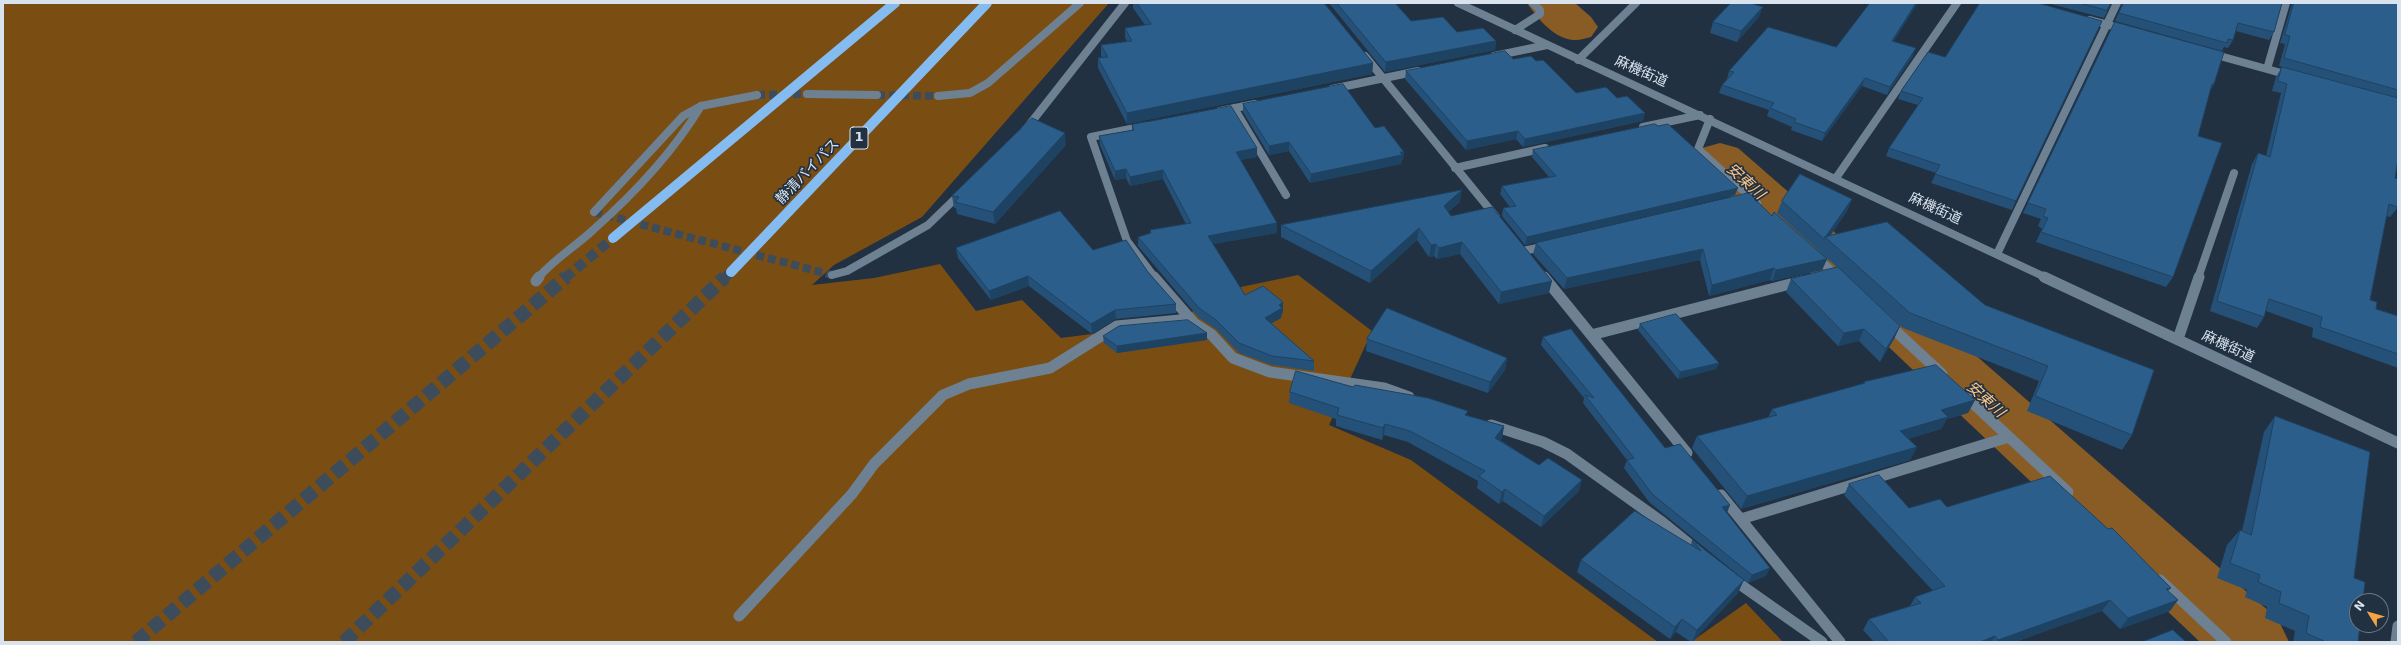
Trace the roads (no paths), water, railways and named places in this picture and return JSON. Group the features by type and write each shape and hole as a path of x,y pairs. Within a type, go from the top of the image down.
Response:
{"highway":[{"path":"613,238 895,3"},
{"name":"静清バイパス","path":"731,272 987,3"}],"street":[{"path":"938,96 970,93 988,83 1080,3"},
{"path":"1017,138 1033,122 1125,3"},
{"name":"麻機街道","path":"1458,3 1578,60 1710,119 2398,443"},
{"path":"1515,30 1540,14 1540,10 1532,3"},
{"path":"1578,60 1636,3"},
{"path":"1836,178 1957,3"},
{"path":"1997,254 2117,3"},
{"path":"2267,69 2286,3"},
{"path":"2085,19 2129,31"},
{"path":"1485,58 1547,45"},
{"path":"1359,50 1504,227"},
{"path":"2198,50 2298,77"},
{"path":"1323,90 1430,69"},
{"path":"807,94 876,94"},
{"path":"594,212 683,116 701,106 757,96"},
{"path":"1211,113 1264,102"},
{"path":"536,281 547,267 580,242 621,206 688,129 701,106"},
{"path":"1234,108 1286,195"},
{"path":"1631,130 1700,115"},
{"path":"1710,119 1698,149 1767,212"},
{"path":"1151,125 1091,136 1127,242 1164,291 1190,319 1210,334 1233,358 1270,372 1384,388 1421,401"},
{"path":"1455,168 1554,146"},
{"path":"2178,339 2234,173"},
{"path":"832,276 847,271 928,225 967,187"},
{"path":"1736,201 1751,197"},
{"path":"1523,251 1554,244"},
{"path":"1806,248 1845,283"},
{"path":"1538,269 1696,464"},
{"path":"1591,335 1834,273"},
{"path":"1879,315 2078,502"},
{"path":"739,616 852,494 874,464 943,395 969,384 1050,368 1118,326 1190,319"},
{"path":"1479,421 1543,442 1567,454 1662,522 1711,561"},
{"path":"1741,519 2009,437"},
{"path":"1716,489 1840,642"},
{"path":"1723,571 1747,591 1822,642"},
{"path":"2152,572 2226,642"},
{"path":"2396,642 2398,626"}],"waterway":[{"name":"安東川","path":"1549,3 1575,27"},
{"name":"安東川","path":"1720,159 2251,642"}],"tunnel":[{"path":"757,95 807,94"},
{"path":"877,95 938,96"},
{"path":"594,212 832,275"},
{"path":"565,278 613,238"},
{"path":"724,278 731,272"},
{"path":"136,642 566,277"},
{"path":"344,642 725,277"}]}
